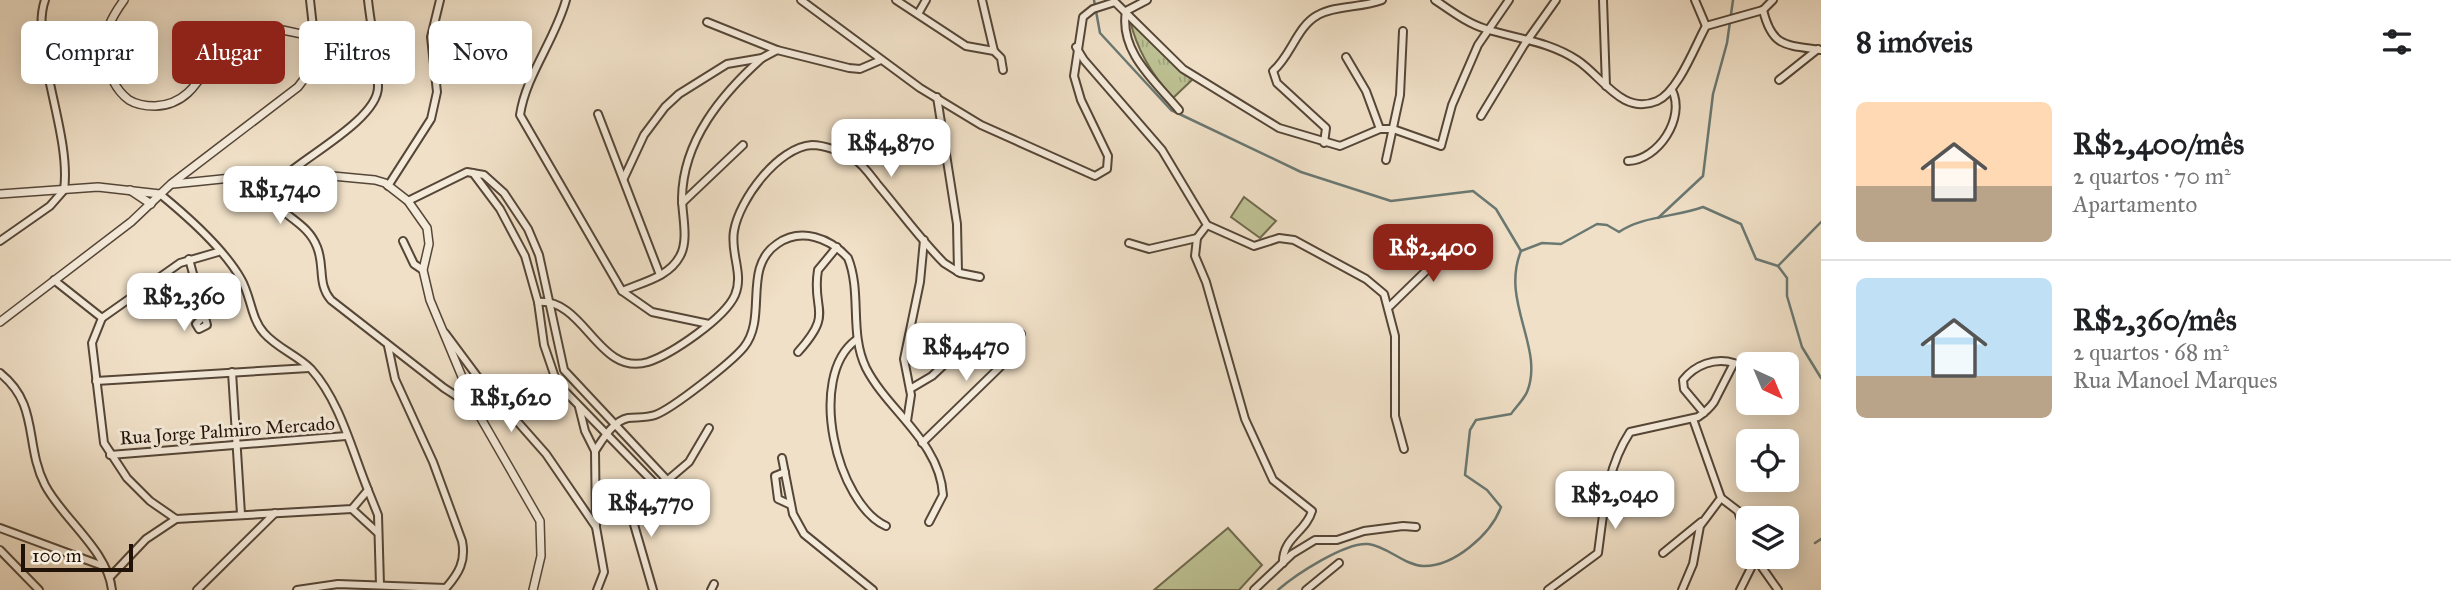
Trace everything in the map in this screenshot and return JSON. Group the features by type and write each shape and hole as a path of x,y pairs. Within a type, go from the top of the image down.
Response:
{"street":[{"path":"0,242 50,206 64,190 61,128 40,23 45,0"},
{"path":"124,0 107,26 106,55 115,85 125,97 139,105 161,105 183,96 202,77 229,39 248,28 299,34"},
{"path":"310,0 312,21"},
{"path":"290,172 358,119 374,102 378,87 368,0"},
{"path":"388,186 431,119 437,92 431,37 440,0"},
{"path":"566,0 554,34 524,96 520,116 622,291 652,312 709,324"},
{"path":"801,0 881,61 992,130 1089,174 1099,175 1107,169 1108,156 1076,89 1073,64 1083,17 1093,9 1115,2 1183,69 1279,128 1324,143 1350,144 1380,129 1393,129 1441,146 1451,109 1486,29 1509,0"},
{"path":"896,0 966,46 994,51 1002,58 1003,69"},
{"path":"918,14 926,0"},
{"path":"982,0 994,51"},
{"path":"1126,11 1147,0"},
{"path":"1324,143 1326,128 1277,83 1273,71 1285,60 1307,24 1318,15 1382,0"},
{"path":"1435,0 1486,29 1529,38 1575,59 1627,102 1637,104 1655,102 1672,90 1706,26 1763,10 1773,0"},
{"path":"1603,0 1606,86"},
{"path":"1695,0 1706,26"},
{"path":"1481,116 1553,1"},
{"path":"1763,10 1766,28 1777,40 1819,50"},
{"path":"1126,11 1124,34 1131,51 1179,110"},
{"path":"708,22 764,42 777,51 849,68 860,69 881,61"},
{"path":"1386,160 1402,74 1403,32"},
{"path":"1076,47 1084,61 1166,157 1207,225 1254,246 1279,239 1294,240 1372,283 1384,294 1390,306 1396,346 1395,416 1405,449"},
{"path":"1779,80 1819,50"},
{"path":"624,178 644,135 669,102 727,64 762,58 777,51"},
{"path":"1346,57 1361,81 1380,129"},
{"path":"622,291 660,275 673,266 683,249 682,203 687,166 710,113 725,92 762,58"},
{"path":"0,322 300,84"},
{"path":"1628,161 1642,160 1663,138 1676,110 1672,90"},
{"path":"937,97 957,224 958,272"},
{"path":"598,114 660,275"},
{"path":"682,203 743,145"},
{"path":"538,302 549,301 567,309 614,357 632,363 655,359 709,324 727,308 736,292 738,275 733,234 742,208 762,177 788,154 812,145 851,157 944,263 958,272 980,277"},
{"path":"171,184 290,172 375,180 408,201 422,218 429,235 423,270 426,289 442,329 475,408 540,521 541,556 533,590"},
{"path":"270,173 275,204 304,226 318,249 321,282 326,294 388,346 475,408"},
{"path":"408,201 462,173 484,175 504,193 528,229 539,255 564,370 667,480"},
{"path":"473,173 520,244 538,302 551,373 578,405 658,487"},
{"path":"0,194 98,187 129,190 160,194 182,212 242,281 264,333 309,368 328,395 378,515 380,585"},
{"path":"129,190 151,204"},
{"path":"1207,225 1197,238 1195,256 1206,282 1234,385 1258,453 1273,480 1312,511 1310,519 1288,540 1283,563"},
{"path":"595,451 608,433 623,420 656,415 668,408 745,346 757,320 757,278 763,261 774,246 810,236 840,249 851,267 856,340 870,373 922,443 942,487 942,499 929,522"},
{"path":"1129,243 1149,249 1197,238"},
{"path":"907,421 910,389 904,359 920,282 924,239"},
{"path":"403,241 414,264 423,270"},
{"path":"1390,306 1432,265 1439,241"},
{"path":"798,352 816,330 820,317 818,270 840,249"},
{"path":"176,519 143,494 104,443 92,343 102,318 189,259 218,252"},
{"path":"189,259 204,316"},
{"path":"54,280 102,318"},
{"path":"442,329 456,344 477,376 546,454 596,527"},
{"path":"922,443 1000,366 1021,334"},
{"path":"856,340 844,352 832,374 831,422 839,456 863,506 871,518 886,526"},
{"path":"297,590 323,584 445,589 461,568 462,541 433,462 395,379 388,346"},
{"path":"910,389 932,376 949,360"},
{"path":"1548,590 1598,554 1608,483 1617,452 1630,432 1693,419 1704,414 1714,402 1734,363 1716,360 1692,371 1683,380 1684,389 1704,414"},
{"path":"96,381 309,368"},
{"path":"232,372 241,514"},
{"path":"0,373 23,398 36,463 49,492 103,566 111,584 119,590"},
{"path":"578,405 585,431 595,451 596,527 604,572 597,590"},
{"path":"1693,419 1720,500 1736,510"},
{"path":"653,590 633,521 636,507 698,452 709,428"},
{"name":"Rua Jorge Palmiro Mercado","path":"110,454 346,436"},
{"path":"782,458 796,524 804,534 873,590"},
{"path":"785,472 775,476 775,488 778,499 791,505"},
{"path":"352,509 368,490"},
{"path":"1663,553 1702,521 1720,500"},
{"path":"111,584 146,539 176,519 352,509 377,532"},
{"path":"197,590 275,513"},
{"path":"1682,590 1698,544 1702,521"},
{"path":"1254,590 1283,563 1315,540 1337,540 1364,531 1416,527"},
{"path":"0,528 103,566"},
{"path":"1686,533 1698,544"},
{"path":"0,550 39,590"},
{"path":"1306,590 1339,562"},
{"path":"1740,590 1749,569"},
{"path":"1763,569 1779,590"}],"green space":[{"path":"1130,20 1181,72 1194,78 1173,98 1146,62"},
{"path":"1244,197 1276,221 1260,238 1231,217"},
{"path":"1228,528 1262,565 1239,590 1154,590"}],"waterway":[{"path":"1094,0 1100,33 1171,110 1301,172 1391,201 1473,191 1496,209 1521,251"},
{"path":"1658,218 1703,176 1713,94 1727,43 1733,0"},
{"path":"1278,590 1296,576 1347,548 1375,545 1416,565 1435,565 1459,555 1489,528 1501,507 1487,490 1465,475 1470,430 1476,420 1511,414 1527,392 1531,359 1516,288 1516,270 1521,251 1542,243 1561,244 1597,224 1607,225 1619,232 1638,223 1703,207 1741,224 1756,259 1778,266"},
{"path":"1778,266 1821,222"},
{"path":"1778,266 1787,278 1787,296 1802,347 1821,378"},
{"path":"1815,543 1821,539"}]}
